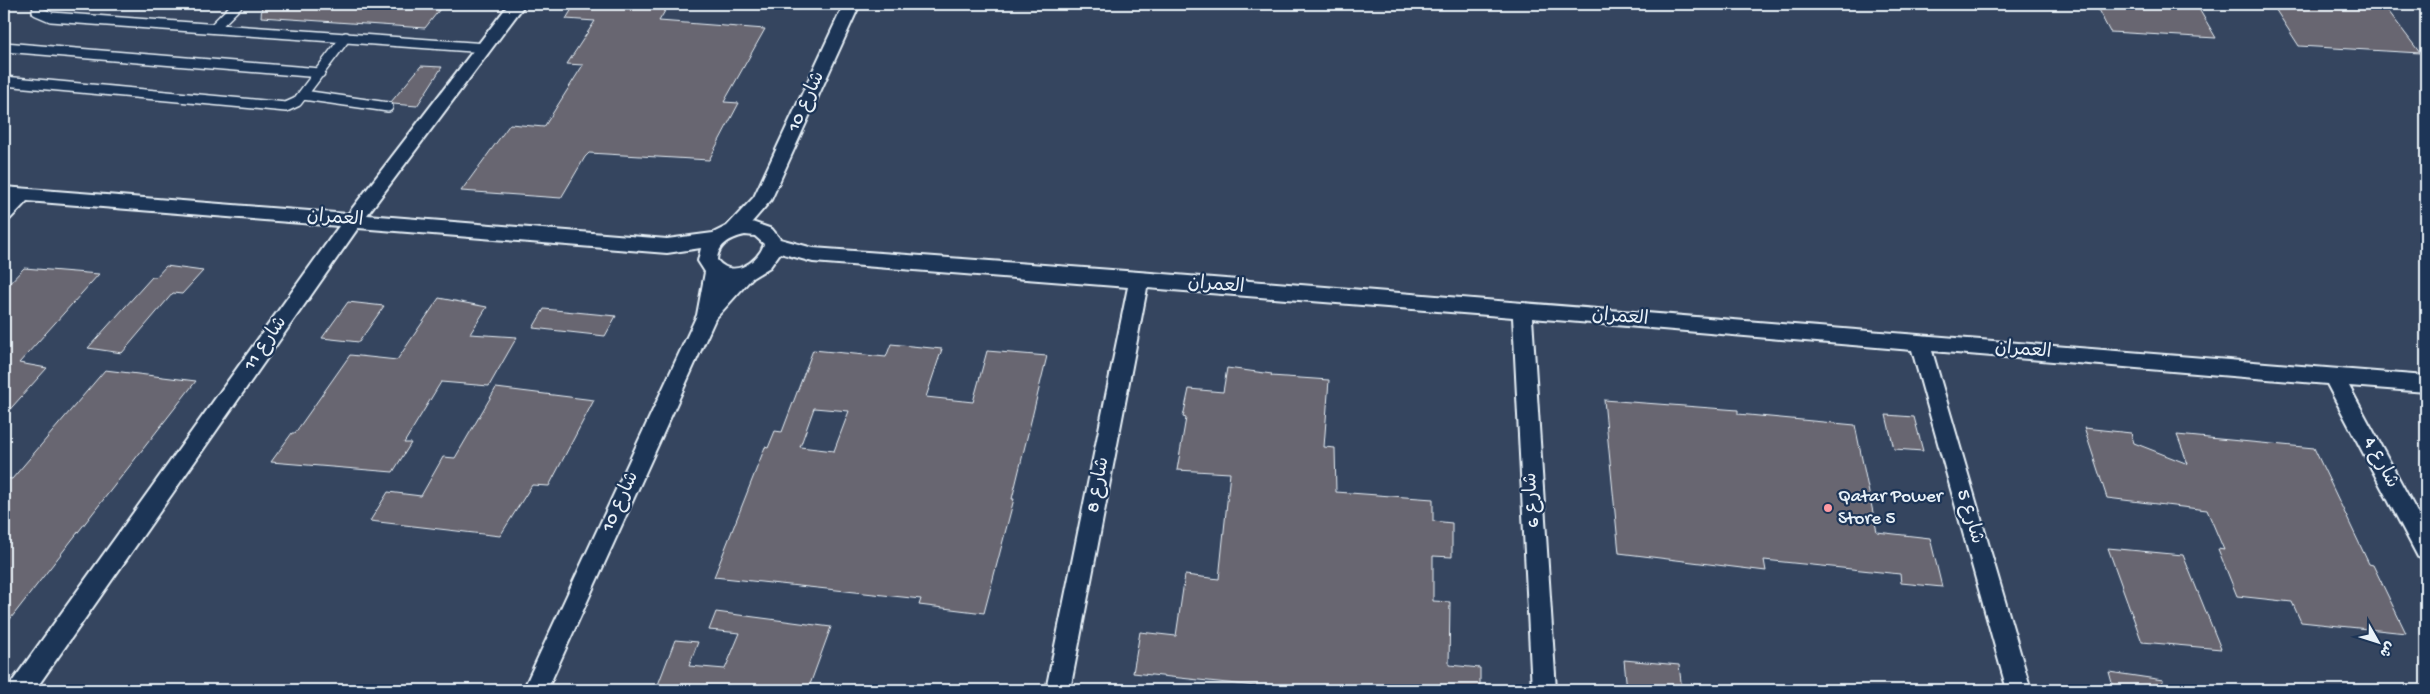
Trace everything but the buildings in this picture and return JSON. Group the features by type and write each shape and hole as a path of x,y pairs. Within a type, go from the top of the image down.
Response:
{"street":[{"name":"شارع 11","path":"21,690 353,221 518,4"},
{"name":"شارع 10","path":"734,230 762,200 852,4"},
{"name":"العمران","path":"4,193 667,246 716,239"},
{"path":"4,214 23,194"},
{"name":"شارع 10","path":"762,200 768,238"},
{"path":"745,228 768,238 772,251 753,270 728,275 711,266 710,246 716,239 734,230 745,228"},
{"name":"العمران","path":"768,238 813,255 1522,310 2426,384"},
{"name":"العمران","path":"667,246 711,266"},
{"name":"العمران","path":"753,270 813,255"},
{"name":"شارع 10","path":"535,690 706,315 711,266"},
{"name":"شارع 10","path":"706,315 753,270"},
{"name":"شارع 8","path":"1058,690 1139,280"},
{"name":"شارع 6","path":"1522,310 1544,690"},
{"name":"شارع 5","path":"1920,343 2019,690"},
{"name":"شارع 4","path":"2333,376 2426,550"}],"lane":[{"path":"39,4 36,11 51,17 346,36 486,48"},
{"path":"215,27 238,4"},
{"path":"4,80 286,107 297,102 303,95 346,36"},
{"path":"4,47 320,73"},
{"path":"303,95 388,106"}],"shaded area":[{"path":"4,4 2426,4 2426,690 4,690"}],"place":[{"name":"Qatar Power Store 5","path":"1828,508"}]}
